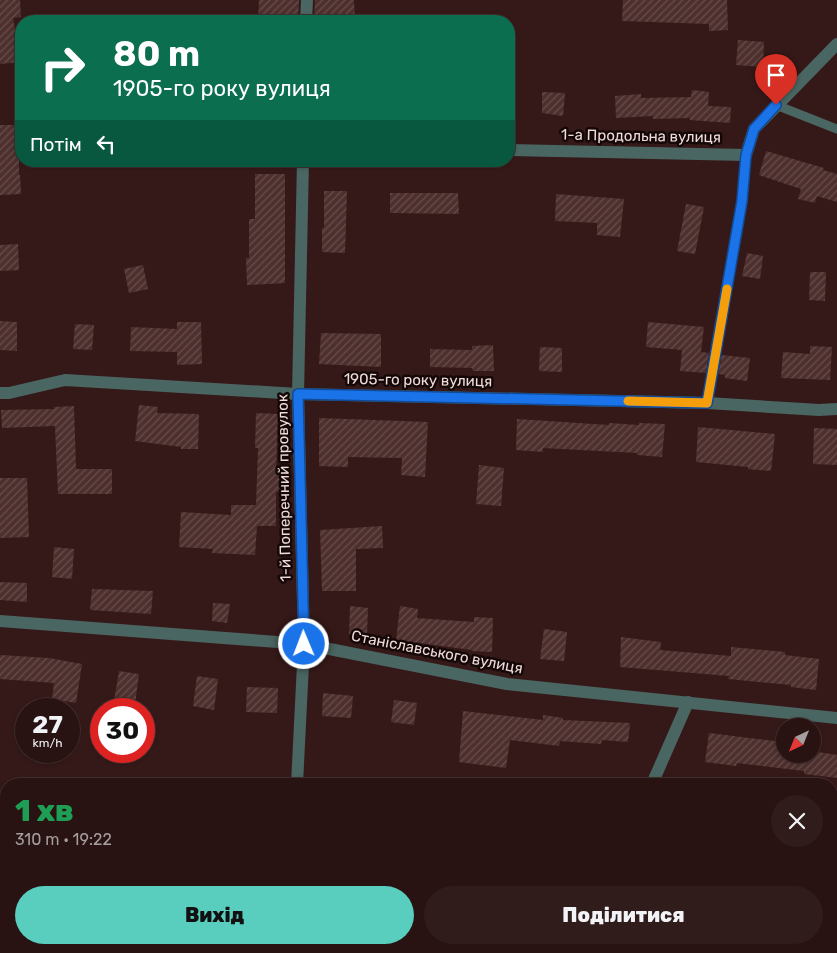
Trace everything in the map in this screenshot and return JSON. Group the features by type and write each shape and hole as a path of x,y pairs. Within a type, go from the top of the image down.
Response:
{"street":[{"path":"306,15 307,0"},
{"path":"746,155 754,129 837,44"},
{"name":"1-а Продольна вулиця","path":"515,150 746,155"},
{"name":"1-й Поперечний провулок","path":"297,778 304,644 298,394 303,167"},
{"name":"1905-го року вулиця","path":"0,393 9,393 65,380 298,394 707,403 819,410 837,409"},
{"name":"Станіславського вулиця","path":"0,620 304,644 507,684 837,718"},
{"path":"655,778 688,702"}],"lane":[{"path":"776,105 837,130"},
{"path":"707,403 742,201 746,155"}],"building":[{"path":"0,0 20,0 21,15 15,15 15,18 13,18 15,29 15,63 0,64"},
{"path":"259,0 299,0 298,15 258,15"},
{"path":"315,0 354,0 355,15 314,15"},
{"path":"623,0 727,0 728,30 709,31 709,24 622,21"},
{"path":"738,40 764,42 763,67 736,65"},
{"path":"692,90 709,92 708,106 731,107 730,123 690,120 690,118 653,119 653,116 616,118 615,96 641,94 641,98 691,97"},
{"path":"542,92 565,93 563,116 542,113"},
{"path":"0,125 15,125 15,167 19,167 21,194 0,195"},
{"path":"766,151 824,168 823,170 837,174 837,202 817,196 815,203 798,199 801,189 759,175"},
{"path":"255,174 285,174 285,283 247,285 246,258 249,258 249,219 255,219"},
{"path":"324,191 347,191 345,253 322,252"},
{"path":"390,193 458,193 459,214 390,213"},
{"path":"556,194 624,199 620,237 597,235 597,223 555,221"},
{"path":"686,204 704,207 695,254 677,251"},
{"path":"18,244 19,270 0,271 0,245"},
{"path":"747,253 763,256 760,279 742,276"},
{"path":"143,265 148,289 129,293 124,269"},
{"path":"810,272 826,272 825,301 809,300"},
{"path":"0,321 17,322 17,351 0,350"},
{"path":"177,322 201,322 202,364 177,365 177,352 130,351 131,327 177,329"},
{"path":"648,322 704,327 701,352 709,353 706,373 680,371 682,350 646,347"},
{"path":"75,324 94,325 92,350 73,349"},
{"path":"321,333 381,334 381,367 319,364"},
{"path":"493,345 494,371 473,371 472,368 430,367 430,349 472,350 472,346"},
{"path":"810,346 832,347 830,380 781,378 783,352 810,354"},
{"path":"540,347 562,348 562,372 539,371"},
{"path":"722,355 750,358 747,381 725,378 725,375 718,374"},
{"path":"139,405 158,407 157,413 199,414 198,449 181,449 181,447 135,441"},
{"path":"74,406 76,469 112,469 112,494 58,494 55,426 2,428 1,410 54,409 54,407"},
{"path":"256,413 278,414 276,470 281,471 280,492 276,492 276,526 257,526 255,555 212,553 213,549 179,547 181,512 231,515 231,505 256,505 258,448 255,448"},
{"path":"319,418 428,422 425,477 401,475 402,458 348,457 348,467 319,466"},
{"path":"517,419 609,425 609,423 665,424 662,457 637,455 637,453 543,448 543,452 516,450"},
{"path":"698,427 775,434 771,471 696,462"},
{"path":"814,428 837,429 837,465 813,464"},
{"path":"479,465 504,468 501,506 476,504"},
{"path":"0,478 27,478 29,537 0,538"},
{"path":"382,526 383,548 356,549 356,591 322,591 320,530"},
{"path":"54,547 74,549 72,579 52,577"},
{"path":"0,582 27,583 27,602 0,600"},
{"path":"92,589 153,591 151,614 90,610"},
{"path":"213,603 230,604 227,623 212,621"},
{"path":"350,606 368,608 367,635 349,634"},
{"path":"400,606 418,609 417,618 474,622 474,617 493,618 492,652 396,640"},
{"path":"544,629 567,632 564,661 540,659"},
{"path":"621,637 661,642 660,650 731,656 731,647 785,652 785,655 819,659 816,690 791,687 791,685 728,679 729,676 620,667"},
{"path":"0,655 49,658 82,664 77,698 52,698 54,683 0,679"},
{"path":"119,671 139,674 136,698 114,698"},
{"path":"197,676 218,679 214,710 193,706"},
{"path":"247,687 278,688 277,713 246,712"},
{"path":"323,693 353,696 351,718 322,716"},
{"path":"394,700 417,703 414,725 391,722"},
{"path":"463,711 543,720 543,715 563,718 563,720 630,723 628,742 602,740 601,744 560,741 559,746 510,740 506,768 459,762"},
{"path":"709,733 776,741 776,763 821,763 821,752 837,755 837,778 804,774 804,771 737,763 736,766 705,762"}],"slow traffic":[{"path":"628,401 707,403 727,289"}],"route":[{"path":"304,644 298,394 707,403 742,201 746,155 754,129 776,105"}]}
